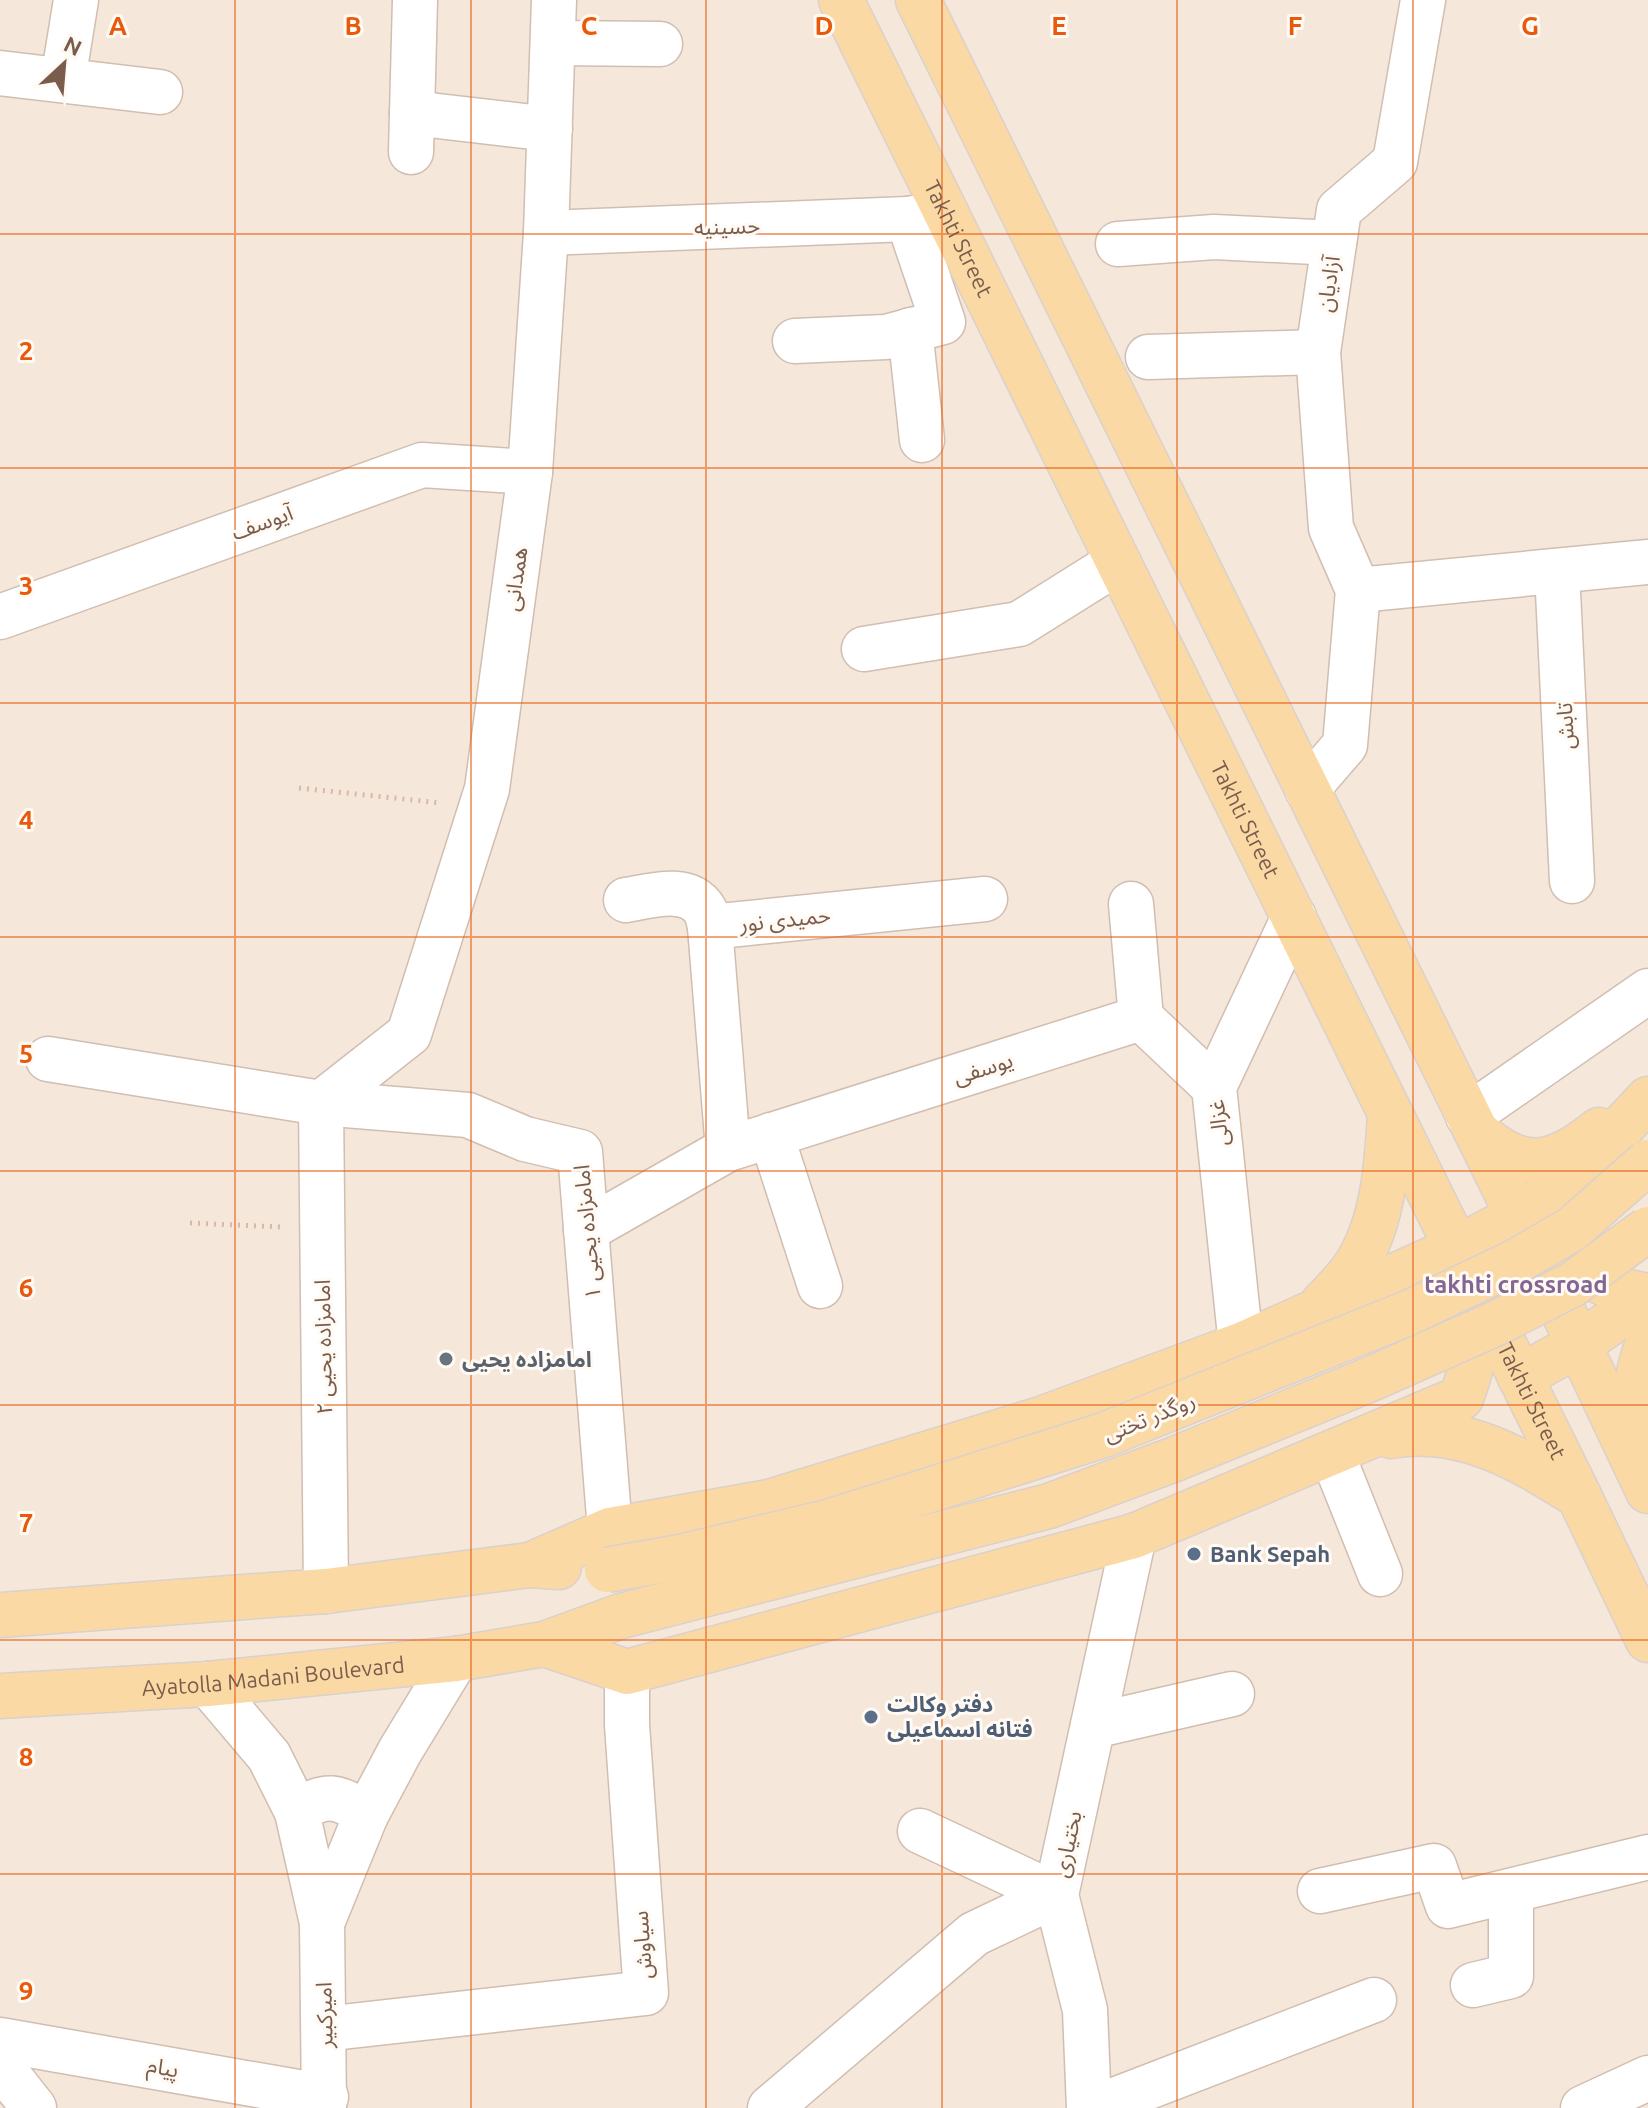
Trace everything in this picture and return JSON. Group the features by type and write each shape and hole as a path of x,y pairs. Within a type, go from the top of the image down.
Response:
{"main road":[{"name":"Takhti Street","path":"841,0 927,216 1118,562 1648,1640"},
{"path":"918,0 1518,1216 1645,1484"},
{"path":"1472,1124 1496,1149 1508,1155 1535,1161 1552,1159 1591,1137 1648,1092"},
{"path":"0,1615 326,1591 530,1565 609,1550 1041,1419 1241,1345 1457,1248 1518,1216 1574,1178 1648,1099"},
{"path":"1317,1309 1348,1275 1367,1244 1387,1165 1390,1111"},
{"name":"روگذر تختی","path":"609,1550 680,1557 828,1522 1104,1435 1408,1313 1515,1262 1572,1229 1648,1162"},
{"path":"1574,1178 1564,1220 1570,1253 1593,1280 1604,1286 1648,1297"},
{"name":"Ayatolla Madani Boulevard","path":"0,1696 208,1684 456,1659 544,1644 621,1616 1049,1506 1175,1459 1373,1378 1499,1322 1573,1284 1648,1229"},
{"path":"544,1644 627,1672 1134,1536 1461,1398 1471,1371 1473,1340 1462,1315 1444,1295 1424,1281 1398,1273"},
{"path":"1520,1377 1579,1344 1648,1297"},
{"path":"1645,1484 1634,1406 1635,1382 1648,1343"},
{"path":"1348,1447 1401,1434 1434,1434 1464,1439 1525,1463 1579,1496"}],"street":[{"path":"63,80 76,0"},
{"path":"415,0 411,132 550,129"},
{"name":"همدانی","path":"321,1103 409,1034 487,789 530,472 546,233 554,0"},
{"name":"آزادیان","path":"1358,590 1331,528 1318,352 1339,210 1395,162 1423,0"},
{"path":"553,43 660,44"},
{"path":"0,73 160,92"},
{"path":"795,341 886,337 943,322 927,216"},
{"name":"حسینیه","path":"546,233 927,216"},
{"path":"1118,244 1214,237 1334,243"},
{"path":"910,330 922,440"},
{"path":"1148,357 1318,352"},
{"name":"آیوسف","path":"0,617 422,465 530,472"},
{"path":"864,649 1019,624 1118,562"},
{"path":"1307,789 1345,745 1358,590 1648,562"},
{"name":"تابش","path":"1557,571 1572,881"},
{"path":"626,900 670,893 690,897 704,909 710,927"},
{"name":"حمیدی نور","path":"728,1149 710,927 985,899"},
{"path":"1131,904 1141,1018 1214,1087"},
{"name":"غزالی","path":"1241,1345 1214,1087 1294,917"},
{"path":"1472,1124 1648,991"},
{"name":"یوسفی","path":"586,1230 728,1149 1141,1018"},
{"path":"48,1059 321,1103"},
{"name":"امامزاده یحیی ۲","path":"321,1103 326,1591"},
{"name":"امامزاده یحیی ۱","path":"321,1103 468,1115 525,1139 580,1152 609,1550"},
{"path":"771,1135 820,1286"},
{"path":"1348,1447 1380,1574"},
{"name":"بختیاری","path":"770,2108 974,1934 1056,1895 1134,1536"},
{"path":"322,1923 366,1815 400,1751 456,1659"},
{"name":"سیاوش","path":"324,2029 646,1993 627,1725 627,1672"},
{"path":"208,1684 269,1756 297,1812 322,1923"},
{"path":"1093,1726 1232,1694"},
{"path":"297,1812 311,1802 328,1798 349,1802 366,1815"},
{"path":"920,1831 1056,1895 1085,2010 1091,2108 1374,2000"},
{"path":"1320,1891 1434,1866 1448,1906 1648,1857"},
{"path":"1473,1985 1511,1976 1511,1891"},
{"name":"امیرکبیر","path":"322,1923 325,2103"},
{"name":"پیام","path":"0,2040 325,2103"},
{"path":"0,2065 34,2108"},
{"path":"1583,2108 1648,2078"}],"path":[{"path":"299,788 481,807"},
{"path":"190,1223 322,1229"}],"shaded area":[{"path":"0,0 1648,0 1648,2108 0,2108"}],"place":[{"name":"امامزاده یحیی","path":"446,1359"},
{"name":"Bank Sepah","path":"1194,1554"},
{"name":"دفتر وکالت فتانه اسماعیلی","path":"871,1717"}],"district":[{"name":"takhti crossroad","path":"1516,1285"}]}
